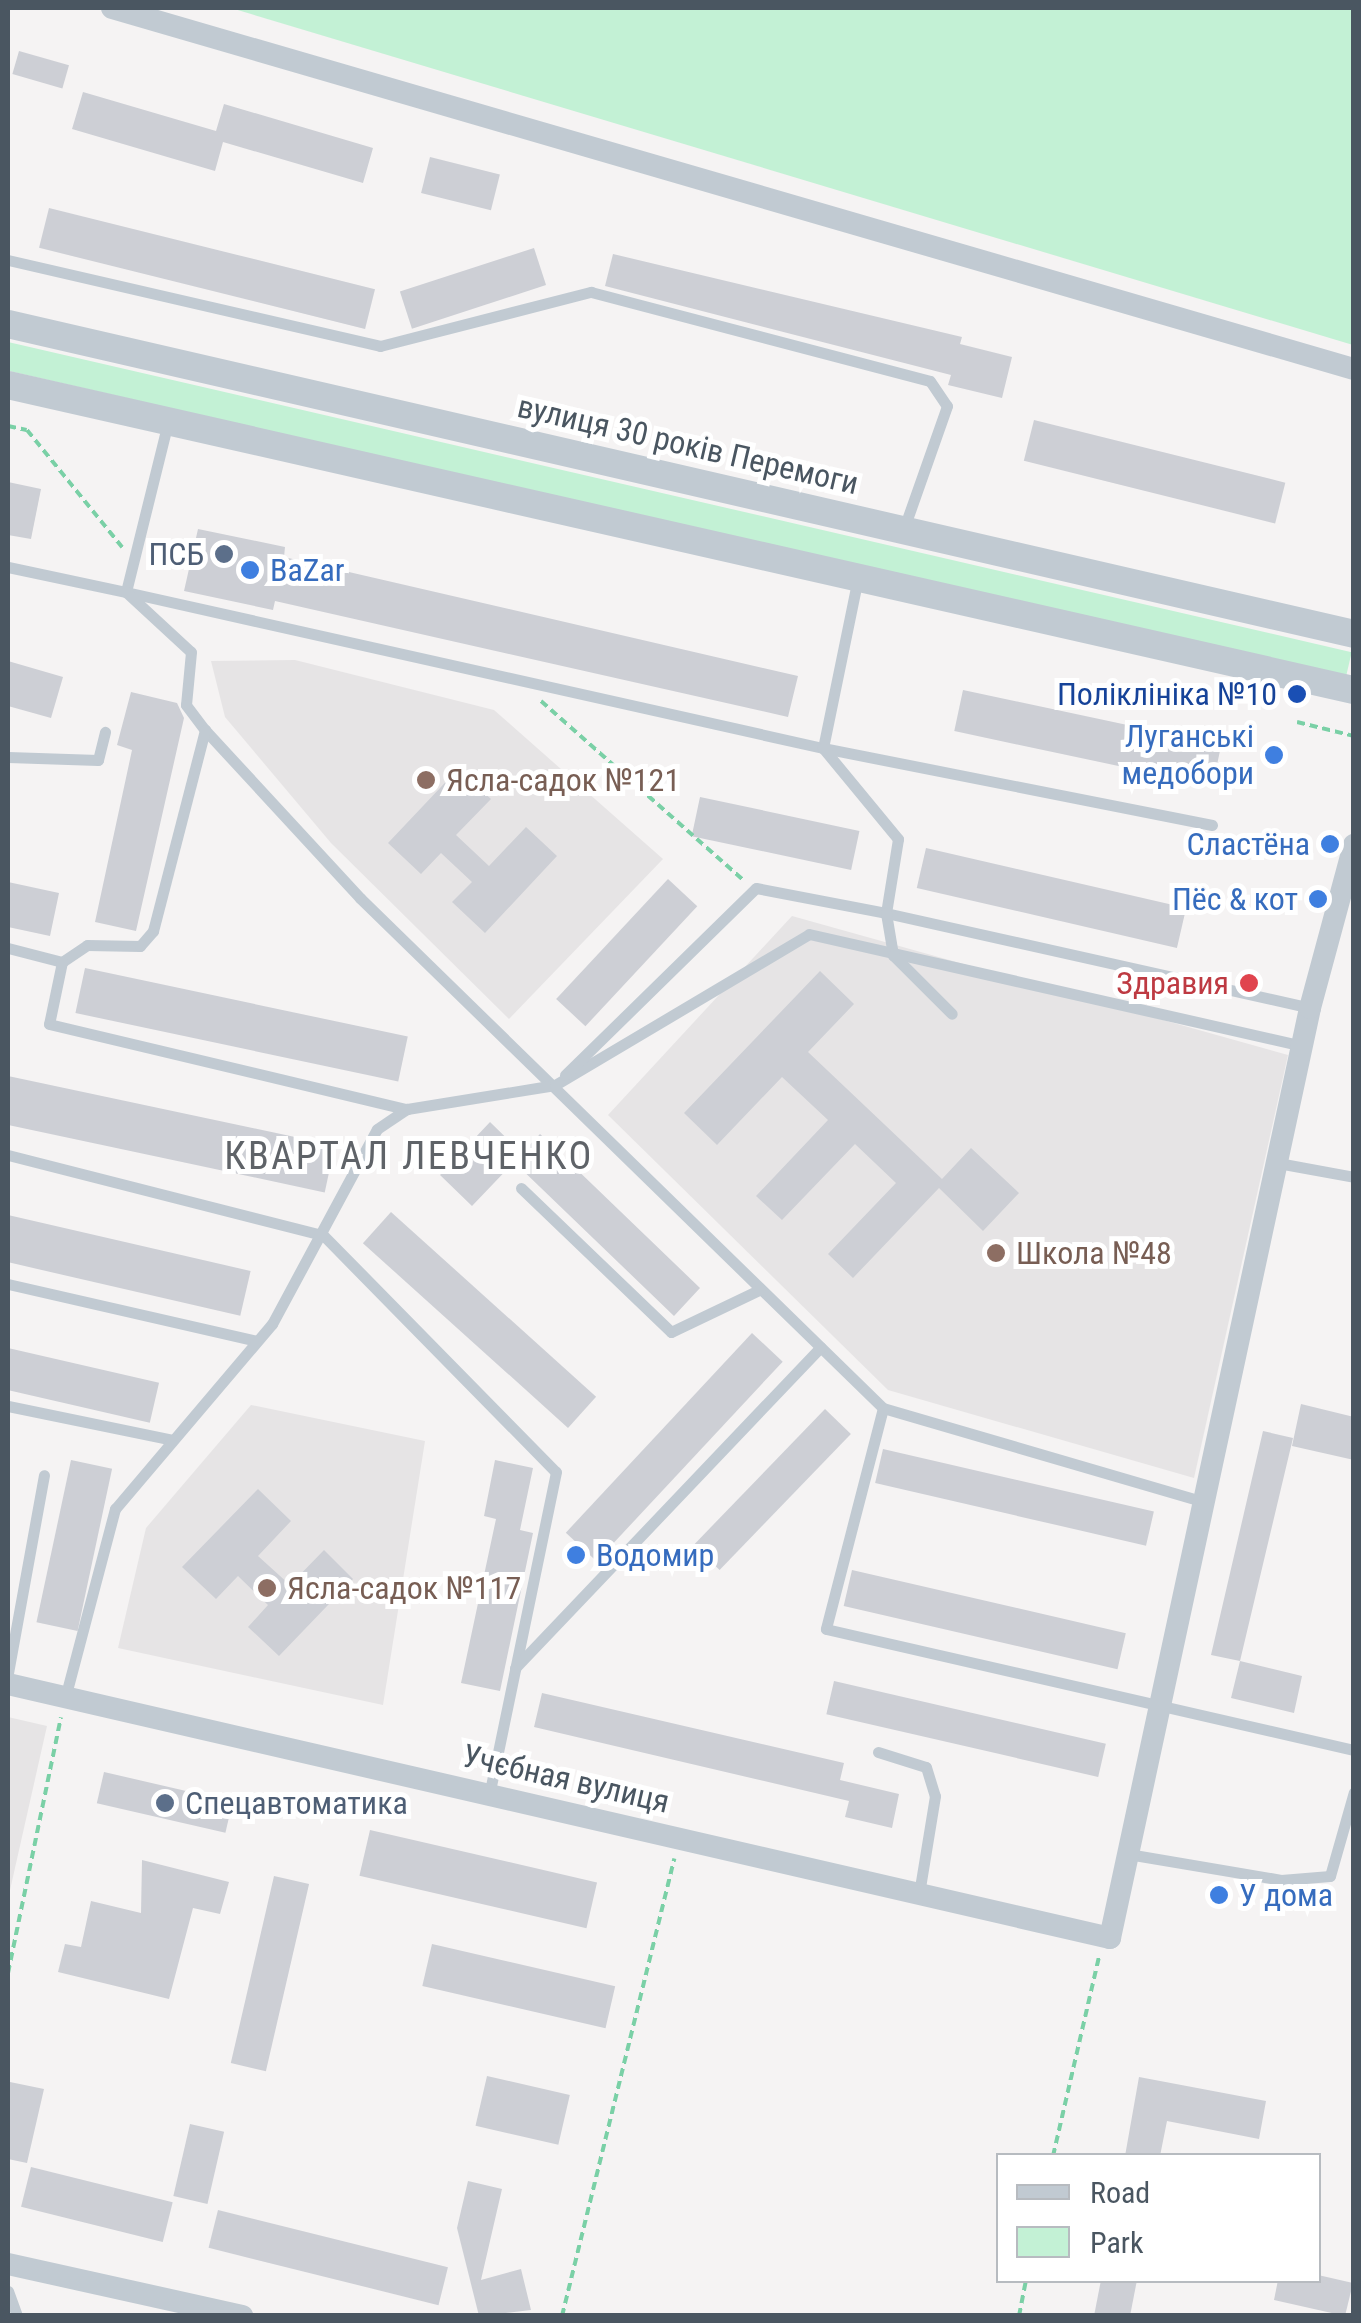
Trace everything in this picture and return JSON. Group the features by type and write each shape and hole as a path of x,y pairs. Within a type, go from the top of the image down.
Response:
{"street":[{"path":"112,8 1354,369"},
{"name":"вулиця 30 років Перемоги","path":"8,324 1354,634"},
{"path":"8,385 1354,690"},
{"path":"1110,1938 1310,1008 1354,846"},
{"name":"Учєбная вулиця","path":"8,1684 1110,1938"},
{"path":"8,2264 242,2316"}],"lane":[{"path":"8,260 380,346 591,292 930,381 947,406 903,530"},
{"path":"126,592 168,422"},
{"path":"8,567 823,748 1212,825"},
{"path":"823,748 858,576"},
{"path":"126,592 190,652 186,704 360,898 882,1408 1204,1502"},
{"path":"206,730 153,930 140,946 87,945 62,962 49,1024 407,1109 555,1085 810,934 1303,1046"},
{"path":"8,757 98,760 105,732"},
{"path":"823,748 898,839 886,913 893,955 952,1014"},
{"path":"555,1085 756,888 886,913 1310,1008"},
{"path":"8,948 62,962"},
{"path":"65,1698 115,1508 258,1342 323,1235 377,1128 407,1109"},
{"path":"8,1155 323,1235 556,1472 489,1795"},
{"path":"1278,1163 1354,1177"},
{"path":"521,1188 671,1332 759,1290"},
{"path":"8,1284 258,1342"},
{"path":"515,1668 821,1347"},
{"path":"8,1406 173,1440"},
{"path":"882,1408 826,1628 1161,1702 1354,1750"},
{"path":"8,1673 44,1475"},
{"path":"878,1752 926,1767 935,1796 919,1894"},
{"path":"1128,1854 1281,1880 1330,1876 1354,1792"},
{"path":"8,2291 18,2316"}],"path":[{"path":"8,426 27,430 134,562"},
{"path":"520,681 721,868 756,888"},
{"path":"1297,722 1354,736"},
{"path":"8,1973 65,1698"},
{"path":"562,2316 678,1838"},
{"path":"1054,2153 1095,1962 1110,1938"},
{"path":"1019,2316 1025,2283"}],"shaded area":[{"name":"Ясла-садок №121","path":"295,660 494,710 663,859 509,1019 331,843 225,717 211,661"},
{"name":"Школа №48","path":"792,916 1288,1055 1194,1478 888,1390 608,1115"},
{"name":"Ясла-садок №117","path":"251,1405 425,1441 383,1705 118,1648 146,1528"},
{"path":"8,1717 47,1726 8,1899"}],"green space":[{"path":"231,8 1353,8 1353,345"},
{"path":"8,342 1352,652 1345,679 8,371"}],"building":[{"path":"19,51 69,65 62,88 12,74"},
{"path":"83,92 216,131 224,104 373,148 363,183 223,142 215,171 72,129"},
{"path":"430,157 500,174 491,210 421,193"},
{"path":"49,208 375,289 365,329 39,248"},
{"path":"534,248 546,285 412,329 400,292"},
{"path":"613,254 962,337 960,344 1012,357 1002,398 948,385 951,375 605,286"},
{"path":"1034,420 1285,483 1275,523 1024,461"},
{"path":"8,482 41,489 31,539 8,535"},
{"path":"198,529 285,547 284,557 798,676 788,717 275,601 273,610 184,591"},
{"path":"8,661 63,677 51,718 8,706"},
{"path":"963,690 1221,745 1212,786 954,731"},
{"path":"131,692 177,703 184,718 136,931 95,922 132,750 117,745"},
{"path":"458,769 491,799 456,835 489,866 526,827 557,856 485,933 452,902 472,882 441,853 421,874 388,843"},
{"path":"700,797 859,831 851,870 692,836"},
{"path":"926,848 1186,908 1177,948 917,888"},
{"path":"668,879 697,906 585,1026 556,999"},
{"path":"8,882 59,893 50,936 8,927"},
{"path":"85,968 408,1037 398,1082 75,1013"},
{"path":"820,971 854,1004 808,1052 942,1179 971,1148 1019,1193 983,1231 939,1188 853,1278 828,1254 896,1183 855,1144 782,1220 756,1196 828,1120 782,1077 717,1145 684,1113"},
{"path":"8,1076 335,1145 325,1192 8,1125"},
{"path":"490,1122 522,1153 540,1134 700,1288 674,1316 514,1162 472,1206 440,1175"},
{"path":"391,1212 596,1397 568,1428 363,1243"},
{"path":"8,1215 251,1271 240,1316 8,1262"},
{"path":"752,1333 783,1362 597,1561 566,1533"},
{"path":"8,1348 159,1383 150,1423 8,1390"},
{"path":"1301,1404 1354,1417 1354,1460 1292,1446"},
{"path":"825,1409 851,1434 720,1570 694,1545"},
{"path":"1263,1431 1293,1438 1240,1661 1211,1655"},
{"path":"883,1449 1154,1512 1146,1546 875,1483"},
{"path":"71,1460 112,1469 78,1631 36,1622"},
{"path":"495,1460 533,1468 520,1530 533,1533 500,1691 461,1683 496,1519 484,1516"},
{"path":"258,1489 291,1521 258,1556 290,1585 324,1550 353,1579 279,1656 248,1627 268,1605 238,1576 216,1599 182,1567"},
{"path":"852,1570 1126,1633 1117,1669 844,1606"},
{"path":"1240,1661 1302,1676 1294,1713 1231,1698"},
{"path":"834,1681 1106,1744 1098,1777 826,1714"},
{"path":"542,1693 844,1763 840,1780 899,1794 892,1828 845,1817 849,1801 534,1727"},
{"path":"104,1772 233,1802 225,1833 97,1803"},
{"path":"370,1830 597,1882 586,1928 359,1876"},
{"path":"142,1860 229,1882 220,1914 193,1908 169,1999 58,1972 65,1944 81,1947 91,1901 141,1913"},
{"path":"274,1876 309,1884 266,2071 231,2063"},
{"path":"432,1944 615,1986 606,2028 422,1986"},
{"path":"487,2076 570,2095 558,2145 476,2126"},
{"path":"1139,2077 1266,2101 1259,2139 1167,2121 1161,2153 1126,2153"},
{"path":"10,2082 44,2089 27,2163 8,2159"},
{"path":"190,2124 224,2132 207,2204 173,2196"},
{"path":"31,2167 173,2202 163,2242 21,2207"},
{"path":"468,2181 502,2189 481,2280 521,2269 531,2310 479,2316 457,2228"},
{"path":"218,2210 448,2267 439,2305 209,2248"},
{"path":"1321,2276 1353,2283 1345,2316 1274,2300 1277,2283 1321,2283"},
{"path":"1100,2283 1136,2283 1130,2316 1094,2316"}],"place":[{"name":"ПСБ","path":"224,554"},
{"name":"BaZar","path":"250,570"},
{"name":"Поліклініка №10","path":"1297,694"},
{"name":"Луганські медобори","path":"1274,755"},
{"name":"Ясла-садок №121","path":"426,780"},
{"name":"Сластёна","path":"1330,844"},
{"name":"Пёс & кот","path":"1318,899"},
{"name":"Здравия","path":"1249,983"},
{"name":"Школа №48","path":"996,1253"},
{"name":"Водомир","path":"576,1555"},
{"name":"Ясла-садок №117","path":"267,1588"},
{"name":"Спецавтоматика","path":"165,1803"},
{"name":"У дома","path":"1219,1895"}],"district":[{"name":"КВАРТАЛ ЛЕВЧЕНКО","path":"409,1157"}]}
